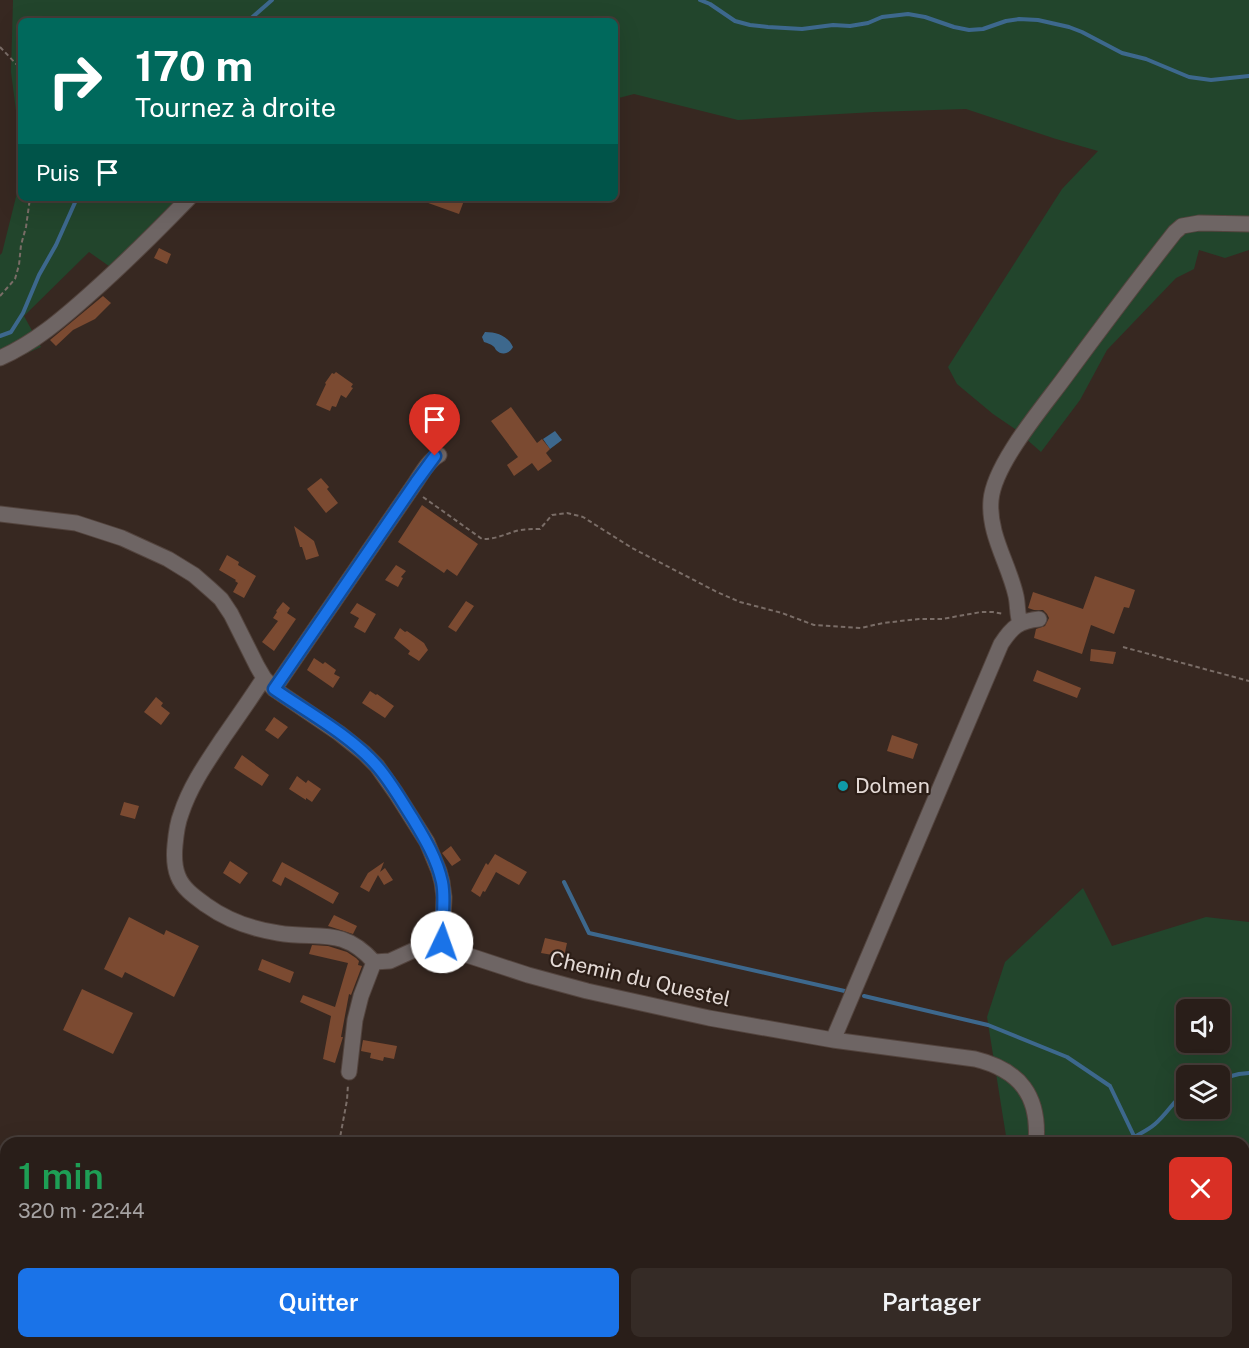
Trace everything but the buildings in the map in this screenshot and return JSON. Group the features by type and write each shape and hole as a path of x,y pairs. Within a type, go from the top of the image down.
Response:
{"street":[{"path":"0,358 31,342 54,325 116,271 186,201"},
{"path":"833,1040 1001,644 1019,620 1016,597 1000,552 990,511 998,473 1022,436 1175,232 1182,226 1199,223 1249,224"},
{"path":"374,962 365,952 343,940 327,935 280,934 247,926 215,912 189,892 178,878 174,853 176,831 199,774 269,684 431,460 438,455"},
{"path":"0,514 76,523 122,538 168,559 194,575 221,599 269,684 339,733 377,766 427,842 439,871 444,897 442,942 423,946 390,961 374,962"},
{"path":"1019,620 1039,619"},
{"name":"Chemin du Questel","path":"442,942 467,955 528,975 587,991 709,1018 833,1040 989,1062 1002,1068 1020,1082 1029,1093 1035,1115 1036,1137"},
{"path":"349,1072 355,1020 374,962"}],"path":[{"path":"0,47 18,66"},
{"path":"0,296 15,279 30,201"},
{"path":"422,496 482,539 490,540 530,528 540,529 552,515 567,513 583,517 632,548 717,592 740,602 782,613 814,625 861,628 883,623 942,619 981,612 993,612 1019,620"},
{"path":"1123,647 1249,681"},
{"path":"340,1137 347,1100"}],"green space":[{"path":"13,0 1249,0 1249,250 1225,258 1199,250 1194,269 1176,278 1107,350 1080,400 1041,452 957,384 948,367 1062,189 1098,151 966,109 738,120 634,94 618,98 618,18 18,18 18,127 11,72"},
{"path":"18,189 18,201 178,201 116,271 89,252 24,316 41,347 0,365 0,255"},
{"path":"1083,888 1112,946 1206,917 1249,922 1249,1137 1006,1136 987,1017 1005,962"}],"water":[{"path":"485,332 502,335 513,347 505,353 498,352 492,345 484,342 482,337"},
{"path":"555,431 562,440 550,449 543,439"}],"waterway":[{"path":"251,18 272,0"},
{"path":"700,0 735,21 768,27 802,29 833,25 850,26 868,23 882,17 908,14 969,30 983,29 1019,19 1038,20 1069,27 1122,53 1146,59 1189,77 1211,80 1249,76"},
{"path":"0,336 11,332 23,313 76,201"},
{"path":"564,882 589,933 849,992"},
{"path":"864,996 988,1025 1067,1057 1110,1086 1134,1136"},
{"path":"1230,1076 1249,1073"},
{"path":"1135,1137 1155,1124 1176,1101"}],"place":[{"name":"Dolmen","path":"843,786"}],"route":[{"path":"435,456 274,689 339,733 364,753 377,766 396,793 427,842 439,871 444,897 442,942"}]}
